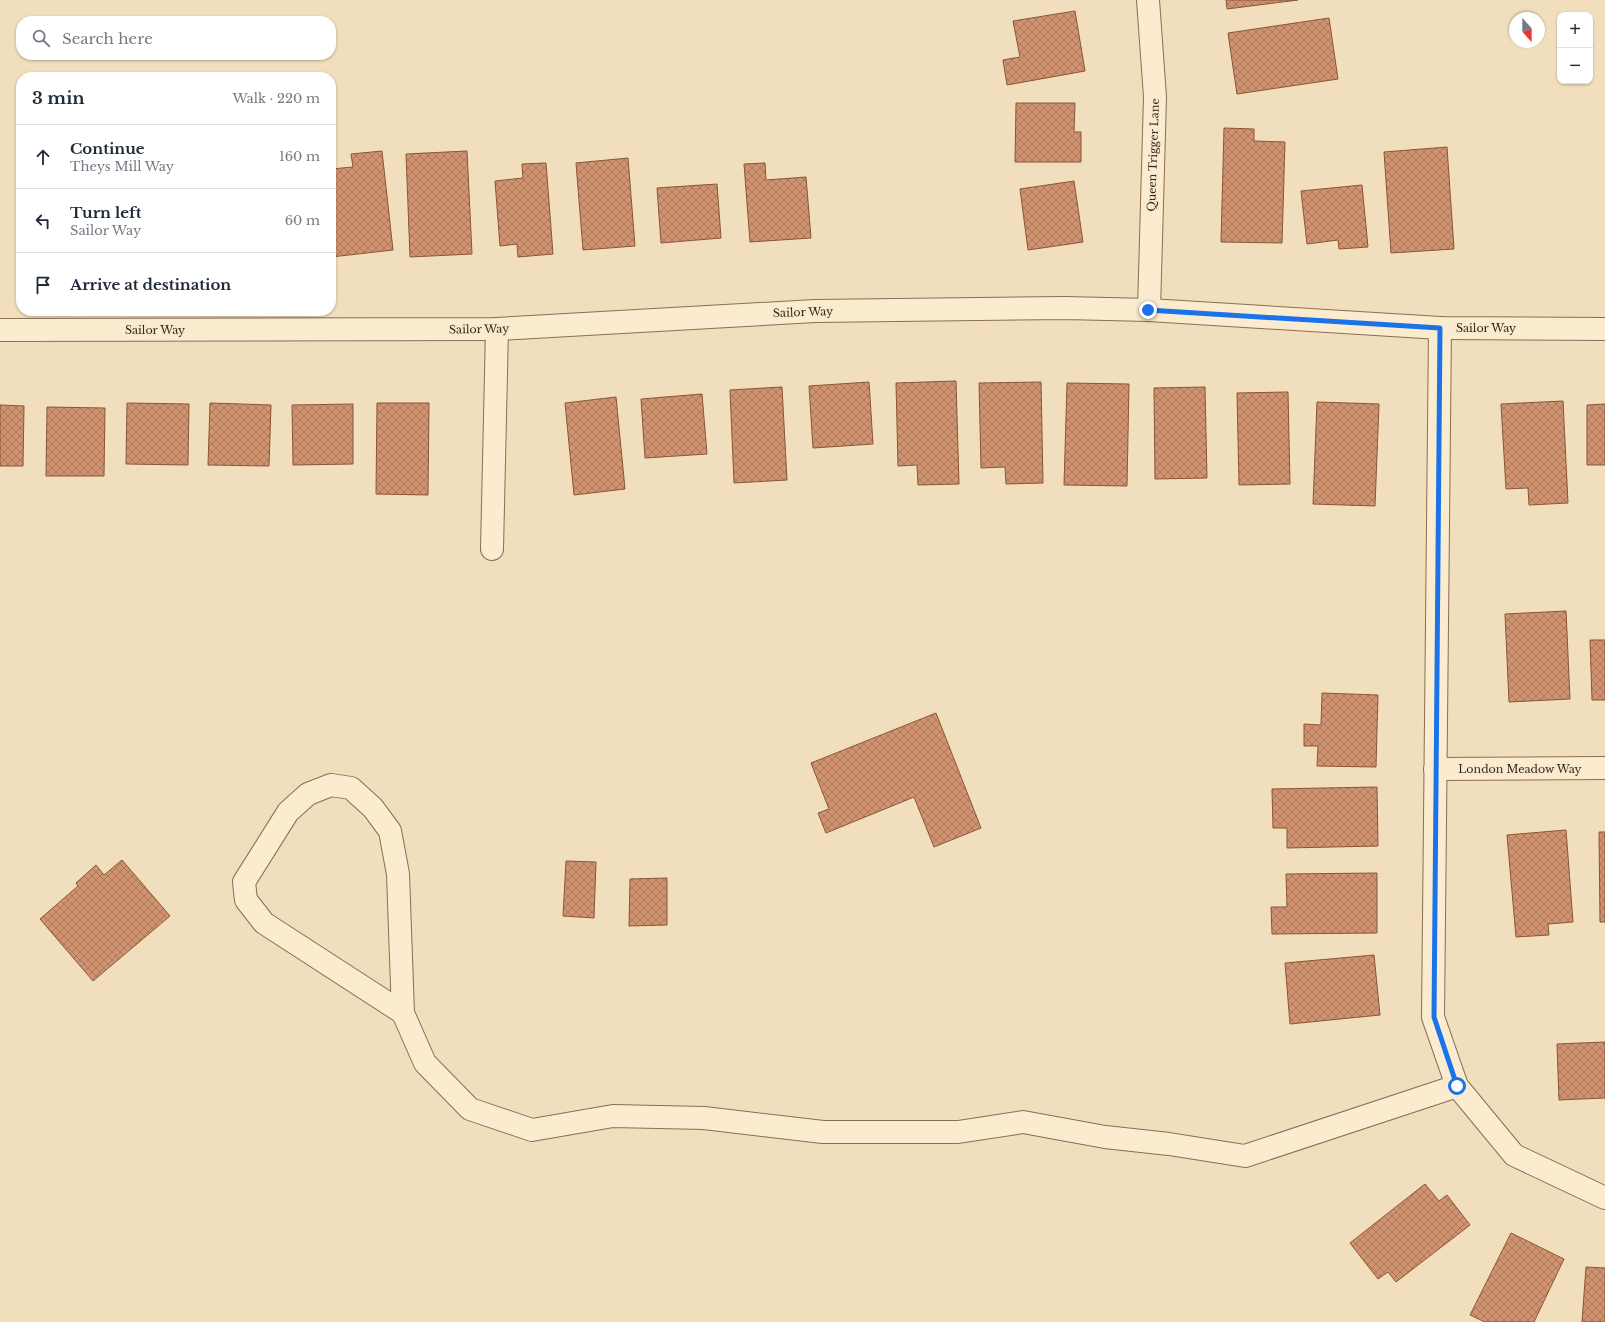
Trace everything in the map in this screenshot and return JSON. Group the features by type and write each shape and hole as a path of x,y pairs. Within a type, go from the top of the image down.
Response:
{"street":[{"name":"Queen Trigger Lane","path":"1148,0 1155,97 1148,310"},
{"name":"Sailor Way","path":"0,330 497,329 815,311 1066,308 1148,310 1440,328 1605,329"},
{"path":"1440,328 1434,1017 1457,1086 1514,1154 1605,1198"},
{"path":"492,549 497,329"},
{"name":"London Meadow Way","path":"1435,769 1605,768"},
{"path":"403,1013 264,923 246,900 244,882 288,812 308,794 332,785 351,788 373,808 390,831 398,874 403,1013 425,1063 470,1108 532,1130 613,1116 704,1118 823,1132 958,1132 1023,1122 1105,1137 1170,1144 1245,1156 1457,1086"}],"building":[{"path":"1226,0 1298,0 1227,9"},
{"path":"1075,11 1085,71 1007,85 1003,60 1020,57 1013,21"},
{"path":"1329,18 1338,79 1237,94 1228,33"},
{"path":"1016,103 1075,103 1074,132 1081,132 1081,162 1015,162"},
{"path":"1224,128 1254,129 1254,141 1285,142 1282,243 1221,242"},
{"path":"1447,147 1454,249 1391,253 1384,152"},
{"path":"382,151 393,250 336,256 336,169 353,167 351,154"},
{"path":"467,151 472,254 410,257 406,154"},
{"path":"628,158 635,246 583,250 576,163"},
{"path":"546,163 553,254 518,257 517,244 500,246 495,181 523,178 522,164"},
{"path":"765,163 766,180 806,177 811,238 750,242 744,164"},
{"path":"1074,181 1083,242 1028,250 1020,189"},
{"path":"717,184 721,238 661,243 657,188"},
{"path":"1362,185 1368,247 1339,249 1338,240 1307,244 1301,191"},
{"path":"956,381 959,484 918,485 917,465 898,466 896,383"},
{"path":"869,382 873,444 813,448 809,386"},
{"path":"1041,382 1043,483 1006,484 1005,467 981,468 979,383"},
{"path":"1067,383 1129,384 1127,486 1064,485"},
{"path":"782,387 787,480 734,483 730,390"},
{"path":"1205,387 1207,478 1155,479 1154,388"},
{"path":"1288,392 1290,484 1239,485 1237,393"},
{"path":"702,394 707,454 645,458 641,399"},
{"path":"616,397 625,489 574,495 565,403"},
{"path":"1563,401 1568,503 1529,505 1528,488 1506,489 1501,404"},
{"path":"1317,402 1379,404 1375,506 1313,504"},
{"path":"127,403 189,404 188,465 126,464"},
{"path":"210,403 271,405 269,466 208,465"},
{"path":"377,403 429,403 428,495 376,494"},
{"path":"353,404 353,464 293,465 292,405"},
{"path":"1605,404 1605,465 1587,465 1587,405"},
{"path":"0,405 24,406 23,466 0,466"},
{"path":"47,407 105,408 104,476 46,476"},
{"path":"1566,611 1570,699 1509,702 1505,614"},
{"path":"1590,640 1605,640 1605,700 1592,700"},
{"path":"1322,693 1378,695 1376,767 1317,766 1318,746 1304,746 1304,724 1321,725"},
{"path":"936,713 981,828 934,847 914,797 826,833 818,813 829,809 811,763"},
{"path":"1377,787 1378,846 1287,848 1287,828 1273,828 1272,789"},
{"path":"1566,830 1573,922 1548,924 1549,935 1516,937 1507,835"},
{"path":"1599,832 1605,832 1605,922 1600,922"},
{"path":"122,860 170,916 93,981 40,919 78,886 76,883 96,865 104,875"},
{"path":"566,861 596,862 594,918 563,916"},
{"path":"1377,873 1377,933 1272,934 1271,907 1287,907 1286,874"},
{"path":"667,878 667,925 629,926 630,879"},
{"path":"1374,955 1380,1015 1290,1024 1285,963"},
{"path":"1605,1042 1605,1098 1559,1100 1557,1044"},
{"path":"1425,1184 1439,1201 1447,1195 1470,1225 1396,1282 1388,1272 1378,1279 1350,1243"},
{"path":"1511,1233 1564,1259 1534,1322 1485,1322 1470,1315"},
{"path":"1586,1267 1605,1268 1605,1322 1582,1322"}],"route":[{"path":"1148,310 1440,328 1434,1017 1457,1086"}]}
